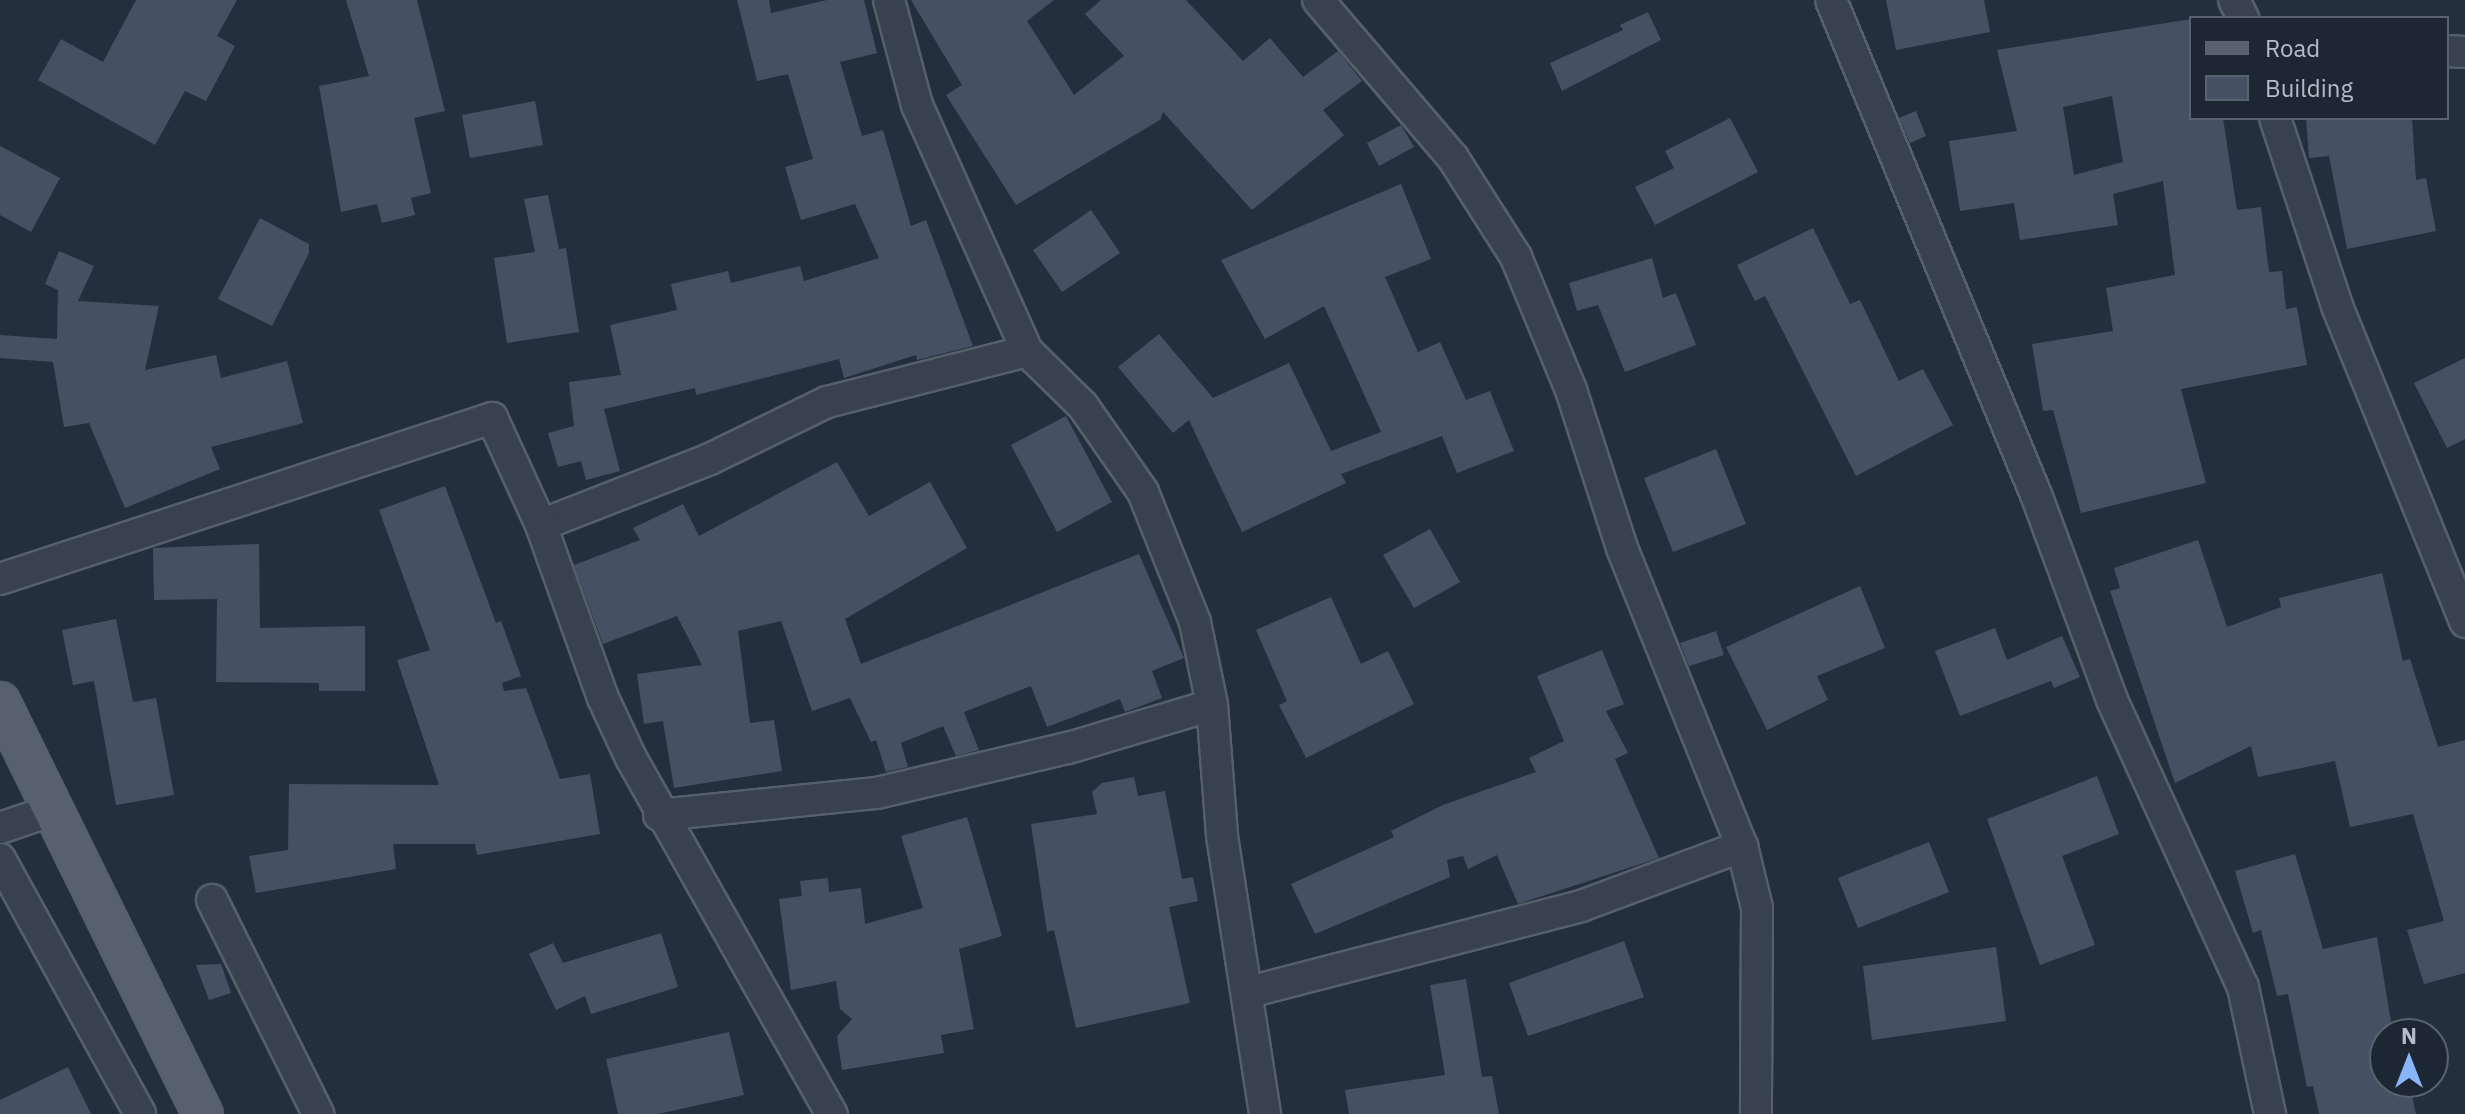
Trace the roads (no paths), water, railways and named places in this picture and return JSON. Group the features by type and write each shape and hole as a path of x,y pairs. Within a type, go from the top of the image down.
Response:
{"main road":[{"path":"0,702 56,809 203,1114"}],"street":[{"path":"889,0 917,105 1027,351 1083,406 1143,492 1195,622 1212,705 1222,836 1249,992 1265,1114"},
{"path":"1318,0 1453,158 1516,257 1571,390 1632,575 1742,846 1757,908 1756,1114"},
{"path":"1831,0 2037,497 2112,700 2243,987 2270,1114"},
{"path":"2276,120 2337,306 2465,622"},
{"path":"541,525 710,459 827,402 1027,351"},
{"path":"0,579 492,418 541,525 603,698 659,815 832,1114"},
{"path":"659,815 877,793 1068,748 1212,705"},
{"path":"0,828 56,809"},
{"path":"1249,992 1581,906 1742,846"},
{"path":"0,859 140,1114"},
{"path":"212,900 318,1114"}]}
